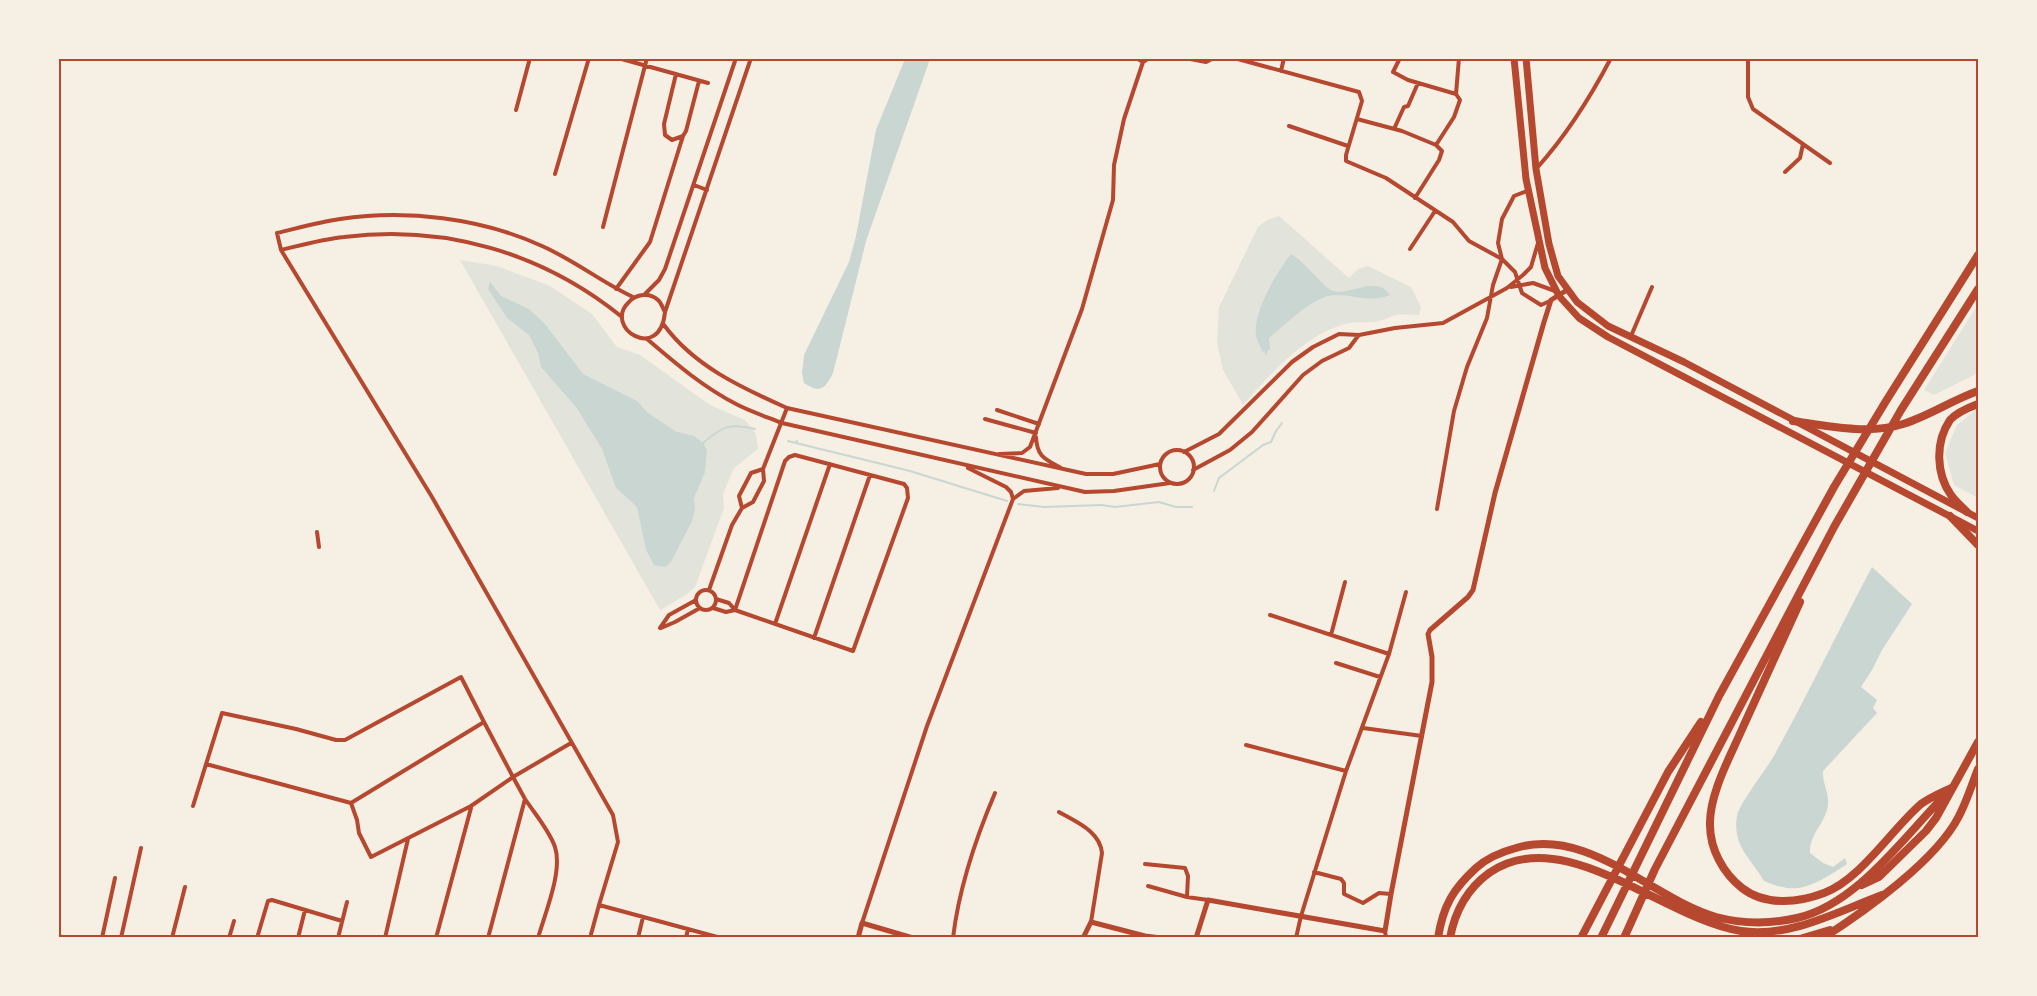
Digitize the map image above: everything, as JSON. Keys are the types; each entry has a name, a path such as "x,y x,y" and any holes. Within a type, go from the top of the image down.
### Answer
{"highway":[{"path":"1514,58 1528,191 1538,240 1545,268 1557,293 1579,318 1608,337 1978,531"},
{"path":"1526,58 1536,169 1549,244 1558,276 1577,302 1599,320 1684,362 1978,518"},
{"path":"1601,938 1719,696 1834,487 1978,255"},
{"path":"1624,938 1655,869 1851,495 1901,410 1978,290"},
{"path":"1793,421 1876,429 1900,425 1978,391"},
{"path":"1967,512 1951,496 1944,482 1939,452 1941,439 1951,418 1978,404"},
{"path":"1775,425 1781,414"},
{"path":"1950,516 1978,545"},
{"path":"1834,527 1720,780 1709,824 1717,856 1735,882 1753,895 1779,901 1795,901 1813,897 1827,892 1849,877 1922,803 1953,787"},
{"path":"1581,938 1668,772 1719,696"},
{"path":"1964,768 1978,732"},
{"path":"1438,938 1441,919 1448,903 1454,891 1466,878 1497,853 1529,844 1562,844 1596,856 1680,901 1714,916 1745,923 1800,917 1837,902 1853,890 1879,877 1926,831 1936,818 1978,742"},
{"path":"1823,938 1897,885 1941,842 1959,817 1978,769"},
{"path":"1972,785 1978,775"},
{"path":"1450,938 1457,913 1465,897 1477,882 1499,866 1524,858 1551,857 1568,861 1598,872 1711,924 1743,931 1780,930 1798,926 1882,896"},
{"path":"1803,938 1840,927"}],"street":[{"path":"516,110 530,58"},
{"path":"555,174 589,58"},
{"path":"618,58 708,83"},
{"path":"603,227 647,58"},
{"path":"736,58 665,269 645,294 633,297 625,305 622,316 627,331 636,337 646,339 711,390 739,405 782,423 1061,488 1085,492 1114,491 1183,483 1190,478 1193,470 1190,457 1184,452"},
{"path":"646,339 657,334 664,325 665,312 751,58"},
{"path":"1136,58 1143,62"},
{"path":"993,455 1022,453 1027,450 1036,433 1074,334 1109,216 1115,185 1114,165 1124,119 1143,62 1149,58"},
{"path":"1185,58 1206,62 1214,58"},
{"path":"1234,58 1359,92 1362,101 1348,146 1346,161 1386,178 1460,229 1469,241 1502,259 1515,272 1522,293 1540,305 1551,300"},
{"path":"1281,71 1284,58"},
{"path":"1400,58 1393,72 1418,83 1456,94"},
{"path":"1436,145 1458,109 1460,100 1456,94 1459,58"},
{"path":"1536,169 1568,129 1611,58"},
{"path":"1748,58 1748,97 1751,106 1768,121 1830,163"},
{"path":"676,74 664,131 665,135 672,140 683,136"},
{"path":"616,289 651,242 699,81"},
{"path":"1394,129 1418,83"},
{"path":"1357,119 1394,129 1436,145 1442,150 1442,154 1415,198"},
{"path":"1288,126 1348,146"},
{"path":"1785,172 1801,155 1803,143"},
{"path":"694,185 707,190"},
{"path":"1437,509 1454,411 1467,367 1487,318 1493,285 1502,259 1498,243 1502,219 1514,195 1528,191"},
{"path":"1410,249 1435,211"},
{"path":"590,938 618,842 617,827 613,816 432,497 282,250 277,232 340,219 376,216 420,217 459,222 498,230 541,245 633,297"},
{"path":"282,250 343,237 377,234 418,234 456,239 493,247 534,262 571,280 622,316"},
{"path":"1170,483 1161,473 1160,464 1164,457 1171,451 1184,452 1219,434 1292,362 1313,347 1339,334 1359,335 1443,322 1507,288 1520,278 1531,267 1538,240"},
{"path":"1507,288 1533,283 1557,293"},
{"path":"1631,337 1652,287"},
{"path":"1148,886 1187,897 1300,916 1386,934 1391,894 1432,682 1432,657 1428,638 1430,630 1473,590 1495,493 1551,300 1557,293 1567,290"},
{"path":"645,294 658,300 665,312"},
{"path":"664,325 675,340 720,375 748,391 787,408 1086,474 1113,474 1160,464"},
{"path":"1193,470 1230,450 1251,432 1303,375 1349,348 1359,335"},
{"path":"709,591 732,525 742,508 753,502 764,481 763,469 787,408"},
{"path":"997,410 1039,424"},
{"path":"985,419 1036,433"},
{"path":"1036,433 1036,448 1043,458 1067,471"},
{"path":"709,591 716,599 729,603 735,610 853,651 908,498 908,488 904,484 830,464 795,455 789,457 785,461 735,610"},
{"path":"775,624 830,464"},
{"path":"960,465 1006,487 1013,498"},
{"path":"742,508 739,496 751,473 763,469"},
{"path":"814,638 870,475"},
{"path":"858,938 927,726 1013,498 1024,490 1061,488"},
{"path":"316,532 319,547"},
{"path":"1331,635 1345,582"},
{"path":"709,591 700,592 696,600 669,615 660,628 700,608 704,610 712,608 726,612 735,610"},
{"path":"1296,938 1300,916 1346,771 1389,654 1406,592"},
{"path":"712,608 716,599"},
{"path":"696,600 700,608"},
{"path":"1270,615 1389,654"},
{"path":"1336,663 1380,678"},
{"path":"193,806 222,712 336,740 345,740 461,677 525,799 548,834 557,856 557,870 538,938"},
{"path":"206,764 351,803 484,722"},
{"path":"1363,728 1423,736"},
{"path":"351,803 359,833 371,857 471,806 513,777 571,743"},
{"path":"1246,745 1346,771"},
{"path":"953,938 962,884 982,823 995,794"},
{"path":"488,938 525,799"},
{"path":"436,938 471,806"},
{"path":"1059,812 1087,829 1101,844 1102,854 1091,922 1083,938"},
{"path":"385,938 408,838"},
{"path":"121,938 141,848"},
{"path":"1145,864 1181,867 1187,870 1187,897"},
{"path":"1314,872 1341,879 1346,896 1363,903 1379,893 1391,894"},
{"path":"102,938 115,878"},
{"path":"172,938 185,887"},
{"path":"257,938 268,901 272,900 342,921"},
{"path":"1196,938 1208,900"},
{"path":"338,938 347,902"},
{"path":"599,905 721,938"},
{"path":"298,938 305,910"},
{"path":"638,938 643,916"},
{"path":"229,938 234,921"},
{"path":"1091,922 1145,937 1161,938"},
{"path":"862,924 913,938"},
{"path":"686,938 688,929"},
{"path":"58,936 64,938"}],"shaded area":[{"path":"905,59 930,59 866,241 833,373 825,386 814,388 804,383 802,373 804,355 849,262 876,130"},
{"path":"1279,216 1349,278 1358,269 1368,266 1411,287 1421,307 1419,315 1396,315 1377,321 1346,324 1327,331 1288,358 1243,405 1223,370 1217,343 1219,307 1258,227 1267,220"},
{"path":"1291,254 1333,291 1378,286 1390,295 1369,299 1335,295 1318,300 1269,338 1270,350 1262,352 1256,335 1258,315 1273,281"},
{"path":"460,260 497,266 550,286 592,314 617,347 640,355 710,405 745,420 756,434 758,449 734,468 723,494 724,508 695,587 686,595 660,610"},
{"path":"490,282 501,296 529,309 545,324 583,374 637,401 648,413 675,431 694,436 703,443 707,450 705,472 694,498 695,509 692,521 671,562 665,567 654,565 646,550 637,507 616,488 602,449 576,407 541,367 538,353 529,335 507,318 488,289"},
{"path":"1978,304 1978,373 1934,395 1924,390"},
{"path":"1978,408 1978,498 1954,485 1945,453 1957,425"},
{"path":"1872,567 1912,604 1861,687 1877,700 1873,708 1877,713 1823,771 1828,804 1825,816 1812,839 1810,853 1833,867 1845,858 1847,864 1811,885 1795,888 1778,886 1764,881 1744,851 1737,836 1737,816 1775,754"}],"waterway":[{"path":"1214,491 1219,478 1263,445 1271,442 1282,423"},
{"path":"703,443 727,427 739,426 755,429"},
{"path":"788,441 796,443 797,441"},
{"path":"796,443 910,471 1007,501"},
{"path":"1018,504 1044,507 1101,505 1115,507 1159,502 1176,507 1192,507"}]}
